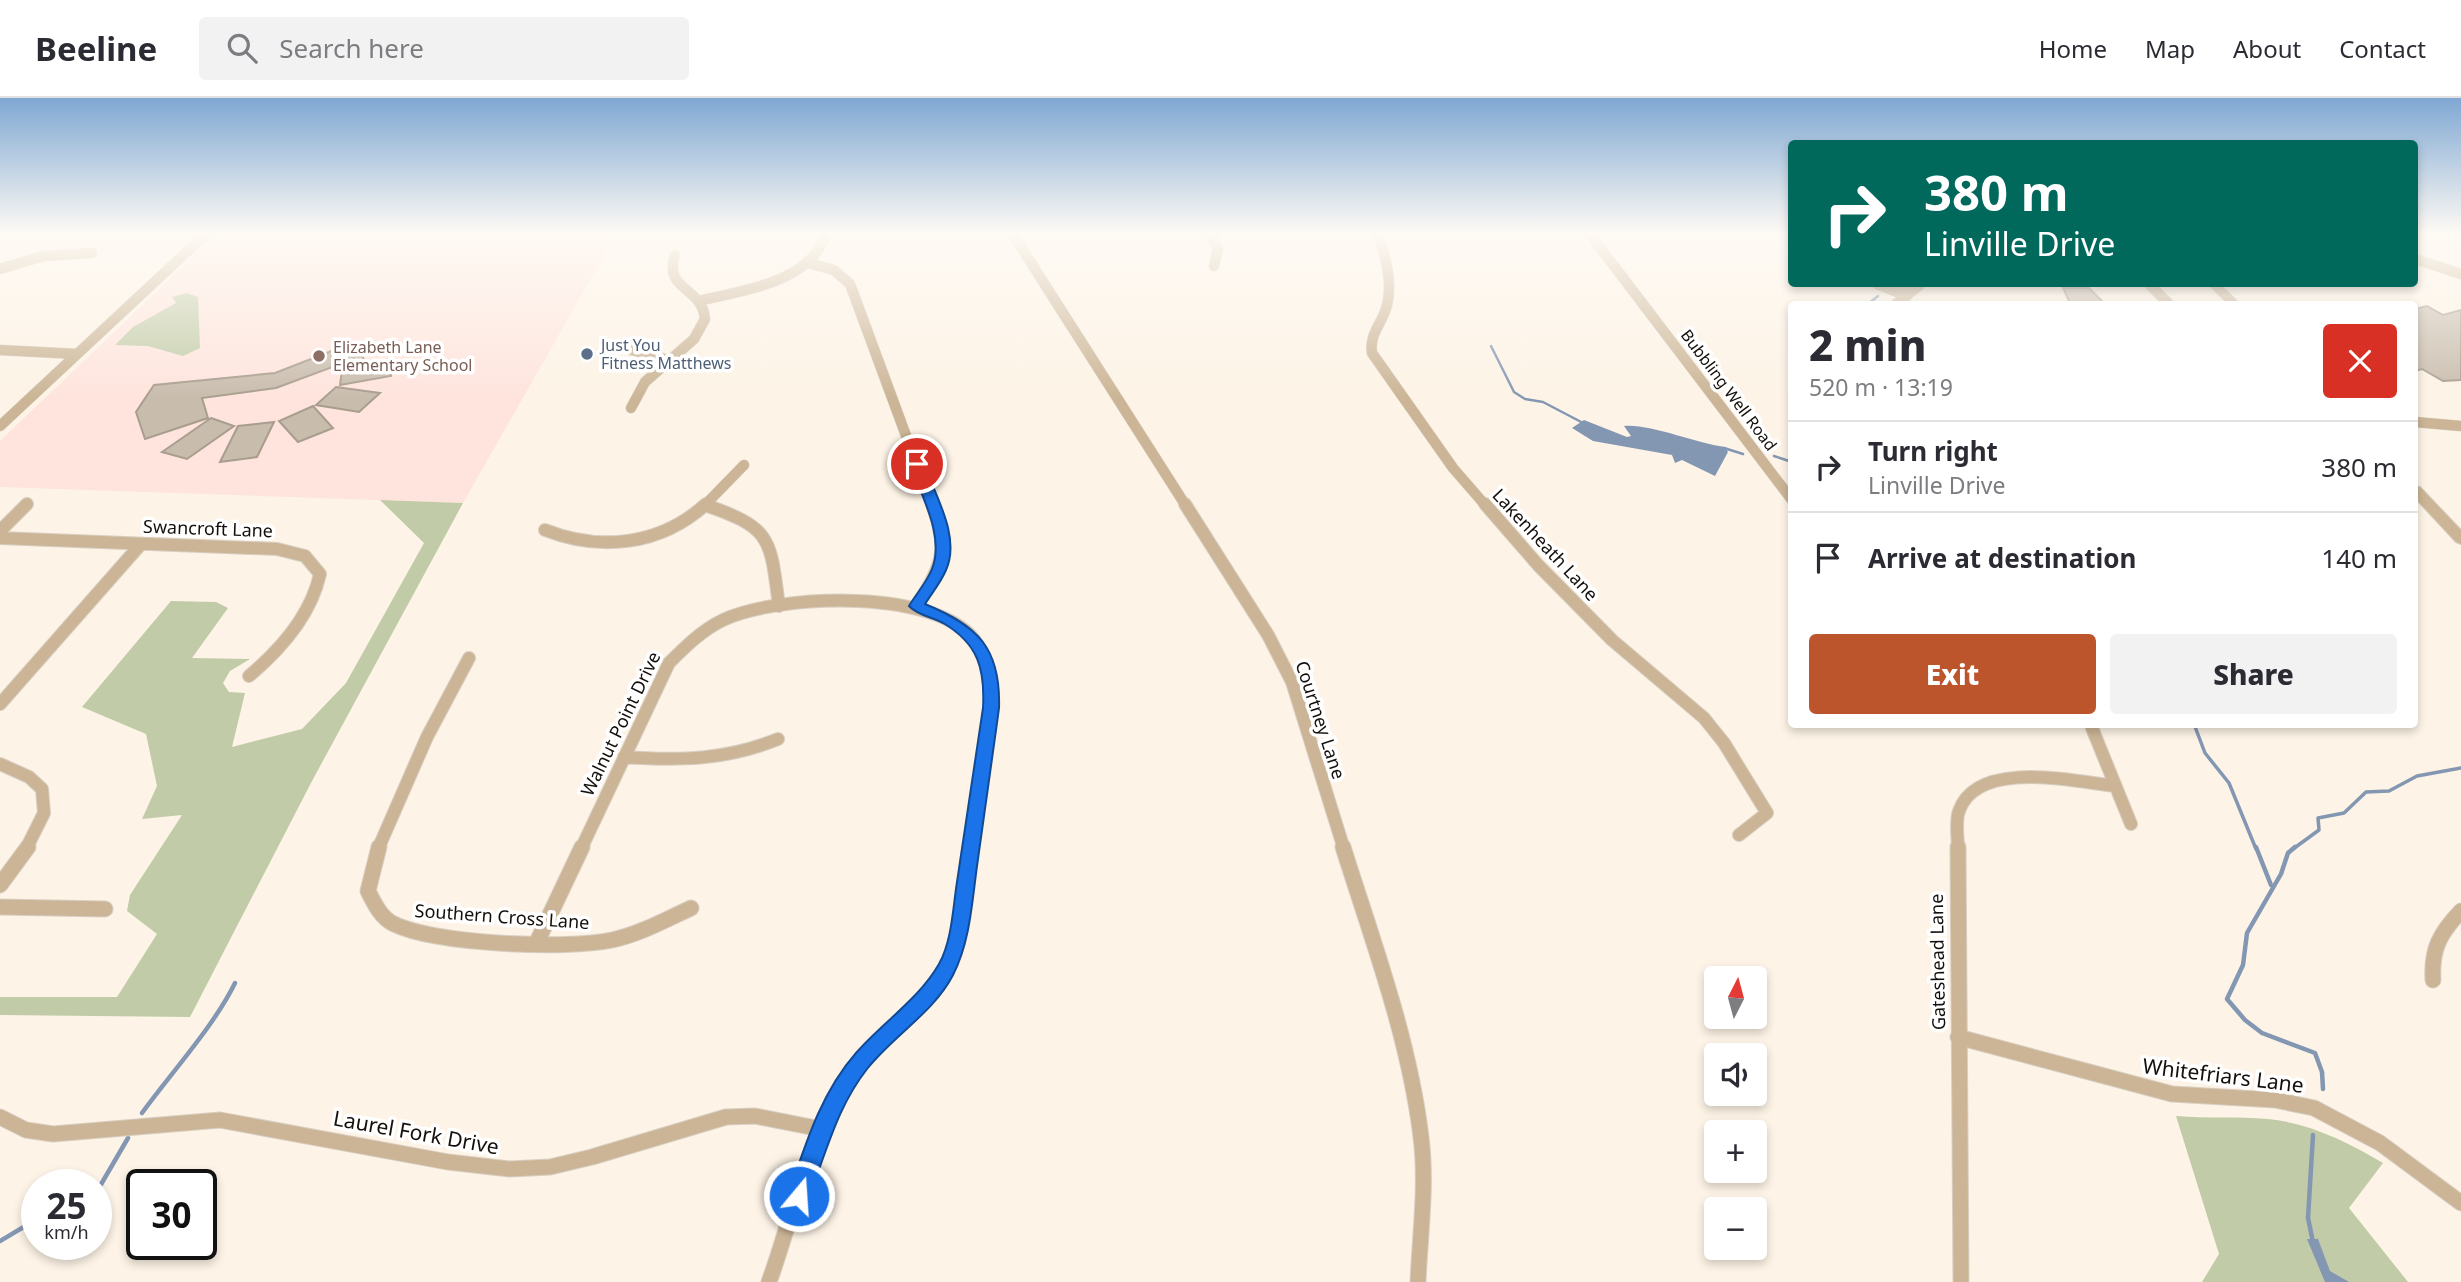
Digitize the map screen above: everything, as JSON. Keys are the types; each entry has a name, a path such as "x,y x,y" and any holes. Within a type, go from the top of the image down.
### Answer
{"street":[{"path":"0,426 148,288"},
{"path":"631,408 646,381 701,329 705,311 699,300 685,288"},
{"path":"699,300 744,288"},
{"path":"852,288 942,532 940,568 916,606"},
{"name":"Courtney Lane","path":"1047,288 1268,635 1292,682 1389,995 1410,1076 1421,1138 1423,1185 1418,1282"},
{"name":"Lakenheath Lane","path":"1387,288 1385,312 1371,335 1371,350 1377,363 1461,479 1530,556 1612,640 1679,695 1717,734 1766,813 1739,835"},
{"name":"Bubbling Well Road","path":"1631,288 1788,495"},
{"path":"2153,288 2166,301"},
{"path":"2218,288 2231,301"},
{"path":"1900,301 1914,289"},
{"path":"0,350 77,354"},
{"path":"631,350 669,360"},
{"path":"2418,422 2461,426"},
{"path":"545,530 584,543 634,541 672,527 705,505 744,465"},
{"path":"2418,494 2461,539"},
{"path":"0,531 27,503"},
{"path":"705,505 746,519 761,529 771,552 779,606"},
{"name":"Swancroft Lane","path":"0,538 285,550 305,556 320,574 316,593 275,653 249,676"},
{"path":"0,704 141,544"},
{"name":"Walnut Point Drive","path":"537,942 669,663 683,648 724,620 779,606 872,600 916,606 949,620 969,635 984,654 992,679 991,708 956,942 945,972 927,995 862,1060 839,1091 821,1129 769,1282"},
{"name":"Southern Cross Lane","path":"469,658 447,696 373,858 368,891 384,918 413,932 572,945 611,940 691,908"},
{"path":"2092,728 2131,824"},
{"path":"625,757 704,761 735,757 778,739"},
{"path":"0,765 36,783 43,790 45,800 44,814 35,836 0,886"},
{"name":"Gateshead Lane","path":"1961,1282 1958,812 1965,797 1981,785 2018,778 2114,786"},
{"path":"0,907 105,909"},
{"path":"2433,980 2433,943 2461,911"},
{"name":"Whitefriars Lane","path":"1958,1037 2172,1094 2205,1099 2266,1099 2303,1105 2357,1130 2461,1203"},
{"name":"Laurel Fork Drive","path":"0,1117 26,1130 53,1134 220,1120 448,1162 510,1169 550,1167 592,1157 726,1117 755,1116 821,1129"}],"shaded area":[{"name":"Elizabeth Lane Elementary School","path":"160,288 585,288 463,503 0,487 0,441"}],"green space":[{"path":"187,293 198,297 200,348 183,356 148,346 115,345 133,327 176,303 172,297"},
{"path":"380,500 463,503 312,781 190,1017 0,1015 0,997 117,997 157,934 127,911 130,895 182,815 142,819 157,786 146,734 82,707 171,601 216,602 228,608 192,658 250,659 230,671 223,683 229,692 245,693 232,747 302,729 346,683 424,543"},
{"path":"2176,1116 2283,1121 2328,1135 2383,1163 2349,1208 2408,1282 2202,1282 2219,1254"}],"water":[{"path":"1584,420 1627,437 1631,436 1624,426 1635,426 1725,447 1728,452 1715,476 1682,460 1675,463 1672,455 1593,441 1572,428"},
{"path":"2307,1239 2318,1239 2330,1271 2349,1282 2325,1282"}],"building":[{"path":"2063,288 2089,288 2102,301 2069,301"},
{"path":"2427,306 2443,315 2461,310 2461,380 2443,381 2422,369 2418,370 2418,308"},
{"path":"352,343 367,363 393,359 391,376 340,385 343,363 276,388 202,398 208,418 145,439 136,412 154,385 275,373"},
{"path":"336,387 380,393 359,412 316,405"},
{"path":"313,406 333,428 298,442 279,421"},
{"path":"211,418 234,426 187,459 162,452"},
{"path":"274,422 257,457 220,462 238,426"}],"waterway":[{"path":"1872,301 1878,296"},
{"path":"1491,346 1514,392 1525,399 1543,402 1585,424"},
{"path":"1724,448 1743,454"},
{"path":"1774,456 1788,461"},
{"path":"2196,728 2205,753 2229,783 2256,849"},
{"path":"2293,849 2319,830 2318,818 2344,813 2366,792 2389,791 2417,776 2461,768"},
{"path":"2256,847 2271,885"},
{"path":"2295,847 2288,853 2281,874 2247,933 2243,965 2227,999 2245,1020 2262,1033 2315,1053 2322,1072 2323,1089"},
{"path":"142,1113 204,1032 235,983"},
{"path":"2313,1135 2308,1218 2313,1242"},
{"path":"110,1169 128,1138"},
{"path":"0,1241 21,1229"}],"place":[{"name":"Just You Fitness Matthews","path":"587,354"},
{"name":"Elizabeth Lane Elementary School","path":"319,356"}],"route":[{"path":"799,1196 821,1129 839,1091 862,1060 927,995 945,972 954,953 962,908 991,708 992,679 989,663 969,635 949,620 916,606 940,568 943,546 942,532 917,464"}]}
